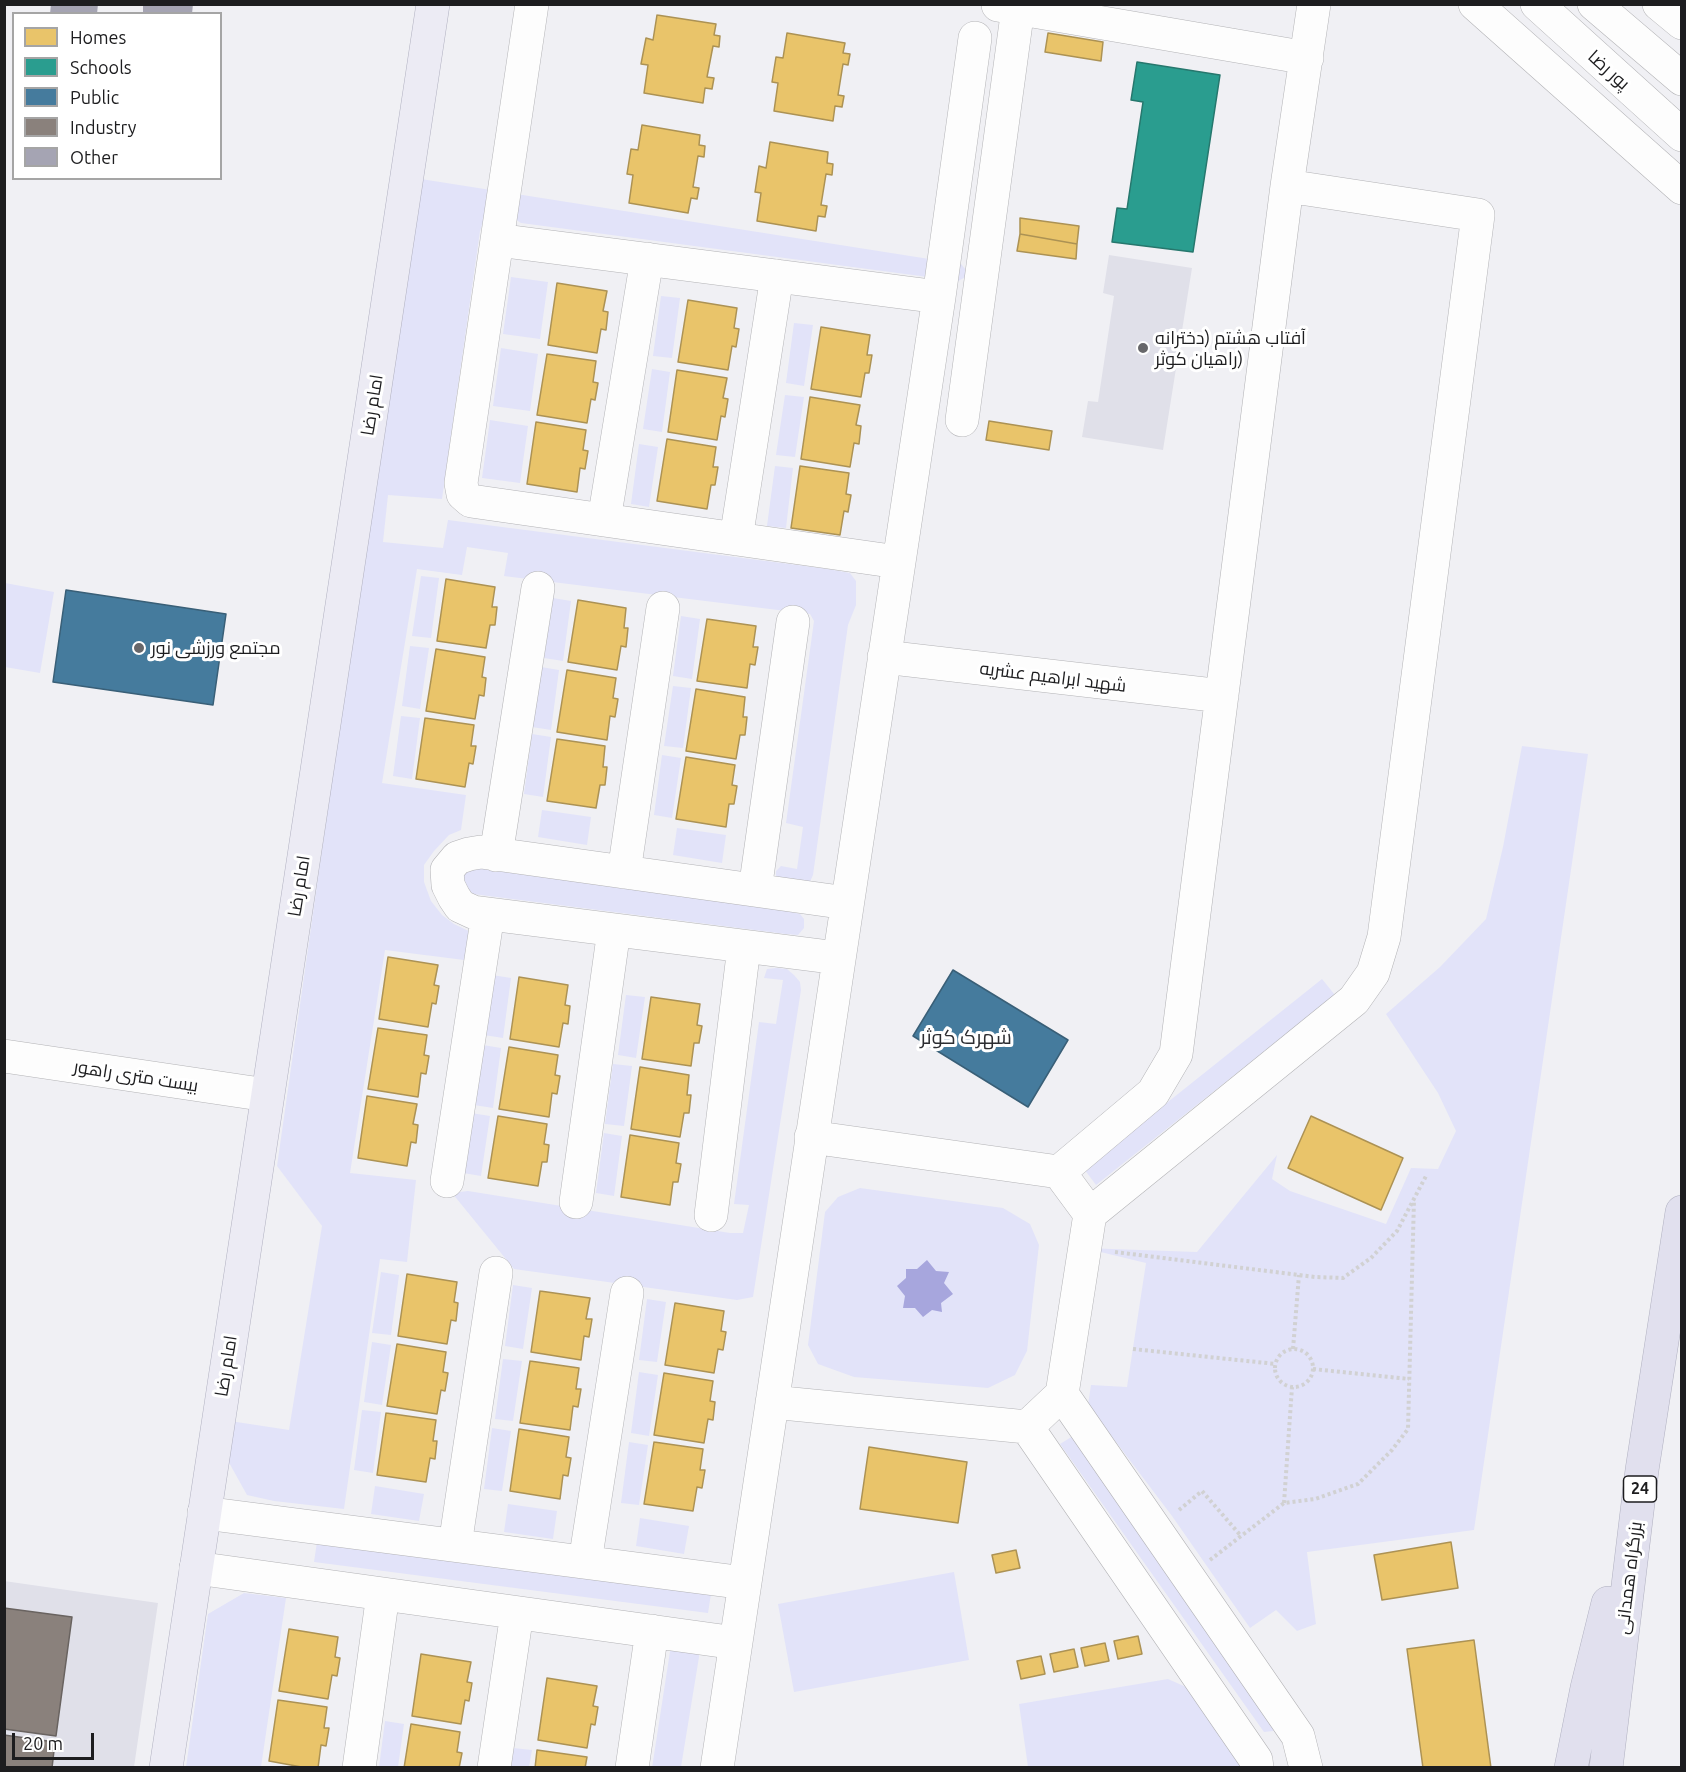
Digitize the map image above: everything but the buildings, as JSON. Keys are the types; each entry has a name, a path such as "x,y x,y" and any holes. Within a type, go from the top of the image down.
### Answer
{"highway":[{"name":"بزرگراه همدانی","path":"1606,1767 1642,1470 1682,1212"},
{"path":"1571,1767 1587,1688 1642,1470"}],"main road":[{"name":"امام رضا","path":"165,1767 433,4"}],"street":[{"path":"532,4 461,483 463,494 471,501 898,562"},
{"path":"1475,4 1682,188"},
{"name":"پور رضا","path":"1537,4 1682,135"},
{"path":"1594,4 1682,79"},
{"path":"962,420 1007,6 1306,58"},
{"path":"1059,1172 1153,1093 1176,1054 1287,186 1316,7"},
{"path":"717,1767 939,297 975,39"},
{"path":"772,1401 1027,1426 1062,1394 1090,1214 1354,1000 1373,973 1384,937 1478,215 1287,186"},
{"path":"497,240 939,297"},
{"path":"604,520 647,259"},
{"path":"736,539 777,276"},
{"path":"496,855 538,588"},
{"path":"624,872 663,608"},
{"path":"755,890 793,622"},
{"name":"شهید ابراهیم عشریه","path":"884,657 1222,696"},
{"path":"838,958 473,912 460,906 448,885 447,870 457,858 481,852 847,903"},
{"path":"447,1180 488,914"},
{"path":"576,1202 614,930"},
{"path":"711,1215 744,947"},
{"name":"بیست متری راهور","path":"4,1056 267,1095"},
{"path":"811,1137 1059,1172 1090,1214"},
{"path":"455,1545 496,1273"},
{"path":"585,1562 627,1293"},
{"path":"1062,1394 1298,1736 1306,1767"},
{"path":"1027,1426 1256,1760 1257,1767"},
{"path":"204,1513 744,1583"},
{"path":"196,1568 736,1643"},
{"path":"359,1767 383,1594"},
{"path":"494,1767 517,1613"},
{"path":"632,1767 652,1631"}],"path":[{"path":"1084,1248 1315,1277 1344,1278 1371,1258 1397,1231 1426,1176"},
{"path":"1188,1576 1284,1503 1316,1499 1358,1484 1392,1450 1408,1429 1414,1199"},
{"path":"1293,1349 1299,1275"},
{"path":"1132,1349 1276,1364"},
{"path":"1293,1349 1300,1350 1310,1357 1313,1369 1304,1384 1292,1387 1281,1381 1276,1371 1276,1364 1282,1354 1293,1349"},
{"path":"1313,1369 1409,1379"},
{"path":"1284,1503 1292,1387"},
{"path":"1155,1528 1202,1491 1241,1536"}],"shaded area":[{"path":"421,179 961,264 970,275 958,281 521,223 497,208 485,216 480,231 442,499 388,495 383,542 443,548 448,520 828,569 850,573 856,581 856,605 848,625 813,875 808,886 776,879 776,871 781,866 797,869 803,827 786,823 814,621 810,614 504,576 508,553 467,547 462,575 417,569 382,783 466,795 461,830 449,835 424,865 424,882 431,901 442,915 454,924 477,935 472,961 385,950 350,1173 416,1180 407,1262 380,1259 344,1509 274,1501 247,1495 227,1459 230,1421 289,1430 322,1226 277,1166 364,556"},
{"name":"آفتاب هشتم (دخترانه راهیان کوثر)","path":"1109,255 1192,268 1163,450 1082,437 1088,401 1098,402 1114,296 1103,293"},
{"path":"511,277 548,282 540,339 503,334"},
{"path":"661,296 680,298 672,358 653,356"},
{"path":"794,323 813,325 804,386 786,383"},
{"path":"501,348 538,354 530,411 493,406"},
{"path":"652,369 670,372 662,432 643,429"},
{"path":"785,395 804,397 795,457 776,455"},
{"path":"490,420 528,426 520,483 482,478"},
{"path":"639,444 658,447 649,507 631,504"},
{"path":"775,466 793,468 786,528 767,526"},
{"path":"421,576 439,578 431,638 412,636"},
{"path":"5,583 54,592 40,673 5,667"},
{"path":"553,598 571,601 563,661 544,658"},
{"path":"681,616 700,619 692,679 673,676"},
{"path":"410,646 429,648 420,709 402,706"},
{"path":"541,667 559,670 551,730 532,727"},
{"path":"673,686 691,688 683,748 664,746"},
{"path":"401,716 420,718 412,779 393,776"},
{"path":"532,734 551,737 543,797 524,794"},
{"path":"1522,746 1588,754 1474,1530 1307,1552 1316,1624 1297,1631 1276,1610 1250,1628 1172,1516 1088,1405 1091,1385 1127,1387 1146,1263 1084,1248 1197,1252 1277,1155 1272,1179 1290,1191 1386,1224 1411,1168 1438,1169 1456,1131 1438,1093 1386,1014 1440,967 1486,919 1503,847"},
{"path":"662,755 681,758 672,818 654,815"},
{"path":"542,810 591,817 587,845 538,837"},
{"path":"677,828 726,835 722,863 673,855"},
{"path":"470,867 787,911 800,914 804,919 804,928 798,935 786,934 473,894 461,882 463,873"},
{"path":"767,969 787,969 794,975 800,982 801,990 753,1297 737,1300 514,1269 452,1193 468,1191 730,1233 743,1233 749,1205 734,1204 759,1022 776,1024 783,980 764,978"},
{"path":"492,975 511,978 503,1038 484,1035"},
{"path":"1322,979 1335,995 1096,1185 1084,1169"},
{"path":"626,995 645,997 636,1058 618,1055"},
{"path":"483,1045 501,1048 493,1108 474,1105"},
{"path":"613,1064 632,1066 624,1126 605,1124"},
{"path":"471,1113 490,1116 481,1176 463,1173"},
{"path":"604,1133 622,1136 614,1196 596,1193"},
{"path":"860,1188 1003,1208 1030,1224 1039,1245 1027,1351 1015,1375 988,1388 854,1377 818,1364 808,1345 825,1212 838,1197"},
{"path":"381,1272 399,1275 391,1335 372,1333"},
{"path":"513,1285 532,1288 523,1349 505,1346"},
{"path":"647,1299 666,1302 657,1362 639,1360"},
{"path":"372,1342 391,1345 382,1405 364,1402"},
{"path":"503,1359 522,1361 513,1421 495,1419"},
{"path":"639,1372 658,1375 649,1436 631,1433"},
{"path":"362,1410 381,1412 373,1473 354,1470"},
{"path":"492,1428 511,1431 502,1491 484,1489"},
{"path":"1073,1436 1277,1722 1273,1731 1264,1732 1060,1444"},
{"path":"629,1442 648,1445 639,1505 621,1503"},
{"path":"375,1486 424,1494 419,1521 371,1514"},
{"path":"508,1504 557,1511 553,1539 504,1532"},
{"path":"640,1518 689,1526 684,1554 636,1546"},
{"path":"317,1542 711,1594 708,1613 314,1562"},
{"path":"954,1572 969,1660 794,1692 778,1604"},
{"path":"4,1581 158,1603 134,1767 5,1767"},
{"path":"244,1593 286,1598 261,1767 186,1767 208,1614"},
{"path":"671,1645 700,1651 681,1767 652,1768"},
{"path":"1168,1679 1186,1687 1244,1767 1028,1767 1019,1704"},
{"path":"385,1721 404,1724 398,1767 379,1767"},
{"path":"513,1748 532,1750 529,1767 510,1768"}],"water":[{"path":"927,1260 936,1271 949,1272 944,1283 953,1294 941,1303 942,1312 932,1310 923,1317 915,1308 903,1308 905,1296 897,1286 906,1278 906,1269 917,1269"}],"place":[{"name":"آفتاب هشتم (دخترانه راهیان کوثر)","path":"1143,348"},
{"name":"مجتمع ورزشی نور","path":"139,648"}],"district":[{"name":"شهرک کوثر","path":"966,1037"}]}
